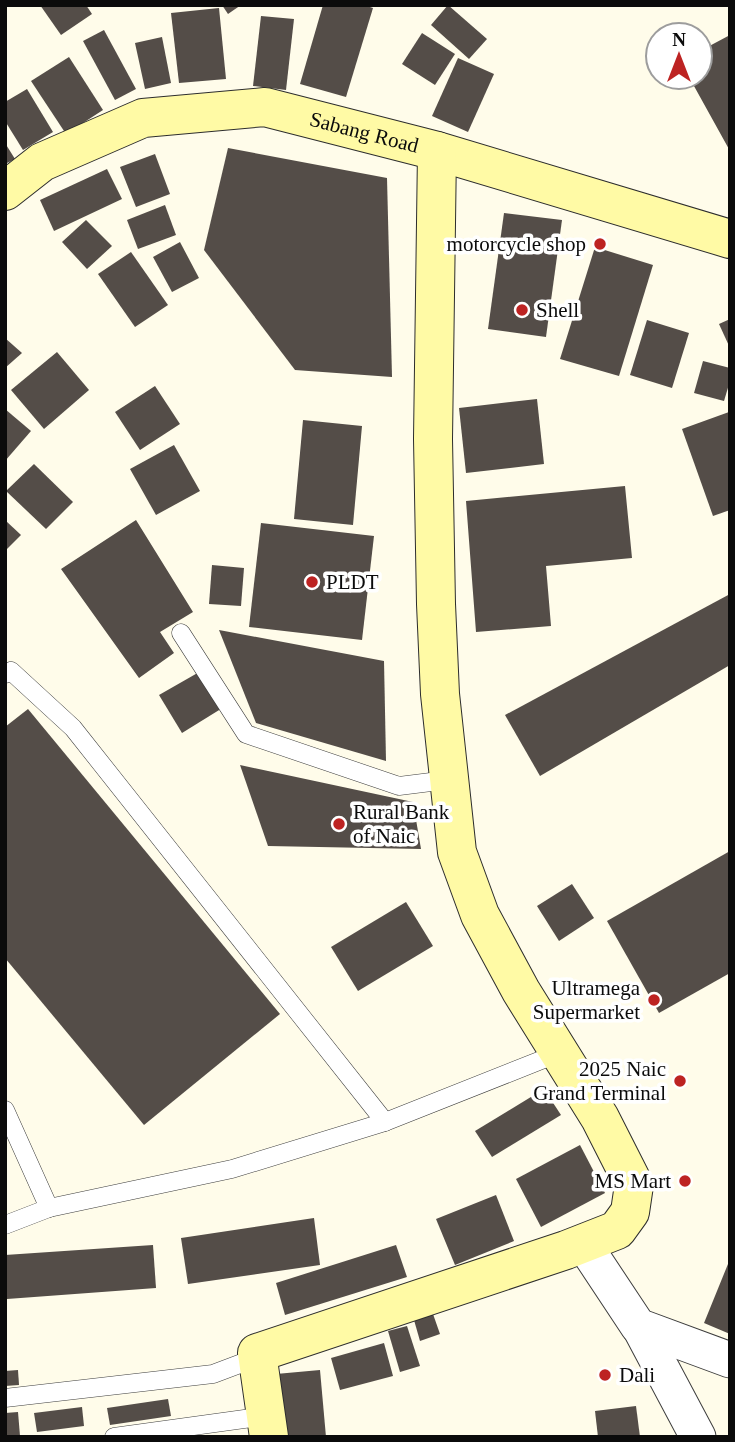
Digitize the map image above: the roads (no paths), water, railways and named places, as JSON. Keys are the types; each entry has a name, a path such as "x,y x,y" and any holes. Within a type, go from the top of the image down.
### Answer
{"street":[{"name":"Sabang Road","path":"5,191 42,162 143,118 265,107 437,151 730,239"},
{"path":"268,1427 257,1353 583,1243 617,1230 631,1212 634,1185 600,1118 521,991 480,915 457,852 447,780 440,694 433,439 437,151"},
{"path":"583,1243 639,1326 698,1437"},
{"path":"639,1326 730,1360"}],"lane":[{"path":"181,633 246,734 400,786 447,780"},
{"path":"5,674 11,671 73,728 384,1122"},
{"path":"5,1225 49,1208 233,1169 384,1122 559,1053"},
{"path":"5,1110 49,1208"},
{"path":"5,1398 213,1374 258,1357"},
{"path":"114,1437 268,1427"}],"place":[{"name":"motorcycle shop","path":"600,244"},
{"name":"Shell","path":"522,310"},
{"name":"PLDT","path":"312,582"},
{"name":"Rural Bank of Naic","path":"339,824"},
{"name":"Ultramega Supermarket","path":"654,1000"},
{"name":"2025 Naic Grand Terminal","path":"680,1081"},
{"name":"MS Mart","path":"685,1181"},
{"name":"Dali","path":"605,1375"}]}
